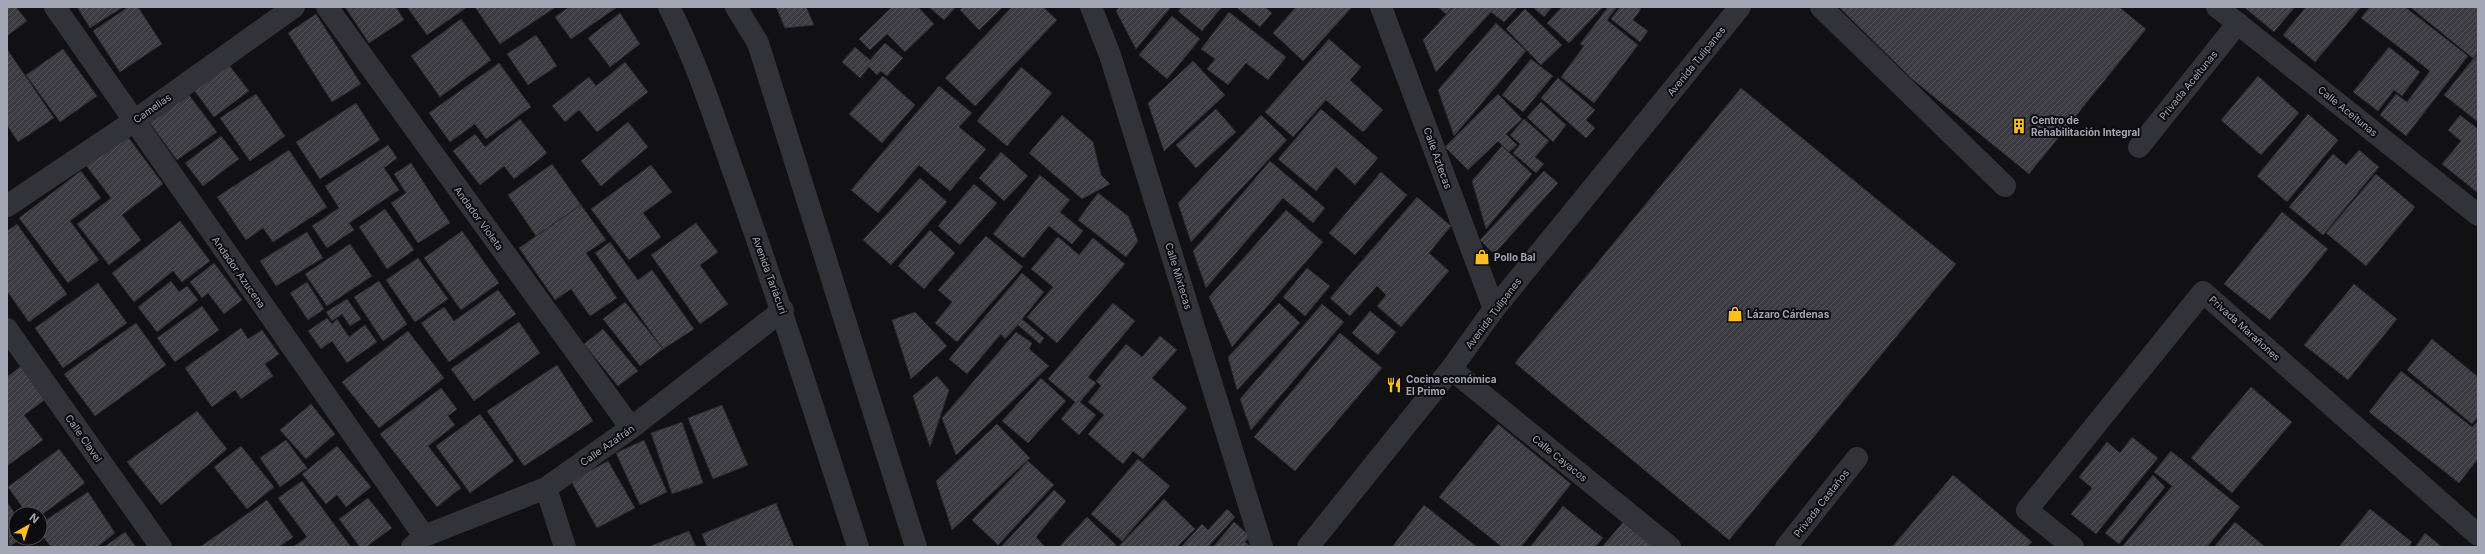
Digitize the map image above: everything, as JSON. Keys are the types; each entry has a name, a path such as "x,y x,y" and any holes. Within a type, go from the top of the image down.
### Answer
{"street":[{"name":"Andador Azucena","path":"55,7 134,121 418,541"},
{"name":"Camelias","path":"7,206 134,121 294,7"},
{"name":"Andador Violeta","path":"327,7 631,428"},
{"name":"Avenida Tariácuri","path":"669,7 681,30 711,109 782,310 858,547"},
{"path":"736,7 758,43 916,547"},
{"name":"Calle Mixtecas","path":"1091,7 1110,55 1262,547"},
{"name":"Calle Aztecas","path":"1381,7 1494,309"},
{"name":"Avenida Tulipanes","path":"1308,547 1451,369 1494,309 1740,7"},
{"path":"1821,7 2005,186"},
{"name":"Calle Aceitunas","path":"2218,7 2478,216"},
{"name":"Privada Aceitunas","path":"2138,147 2238,23"},
{"name":"Privada Marañones","path":"2073,547 2027,510 2204,292 2478,535"},
{"name":"Calle Azafrán","path":"418,541 546,488 631,428 782,310"},
{"name":"Calle Clavel","path":"7,329 161,547"},
{"name":"Calle Cayacos","path":"1451,369 1670,547"},
{"name":"Privada Castaños","path":"1786,547 1856,458"},
{"path":"546,488 565,547"}],"building":[{"path":"7,7 16,7 27,21 7,36"},
{"path":"77,7 123,7 90,28"},
{"path":"128,7 138,7 162,44 120,72 93,31"},
{"path":"345,7 396,7 404,20 369,43"},
{"path":"407,7 466,7 466,8 427,35"},
{"path":"475,7 556,7 500,44"},
{"path":"569,7 616,8 571,39 555,17"},
{"path":"776,7 806,7 814,25 785,28"},
{"path":"892,7 918,7 934,24 905,52 887,34 870,50 859,39"},
{"path":"929,7 956,7 944,20"},
{"path":"963,7 1003,7 979,30 960,10"},
{"path":"1012,7 1043,7 1057,20 975,106 945,78"},
{"path":"1120,7 1171,7 1136,49 1116,11"},
{"path":"1182,7 1222,7 1202,31 1178,11"},
{"path":"1236,7 1265,7 1272,13 1260,27"},
{"path":"1296,7 1352,7 1303,61 1273,33"},
{"path":"1438,7 1452,7 1446,14"},
{"path":"1453,7 1518,7 1504,22 1491,12 1436,72 1423,40"},
{"path":"1533,7 1552,7 1544,17"},
{"path":"1562,7 1603,7 1569,43 1547,23"},
{"path":"1608,7 1617,7 1607,20 1638,45 1594,103 1561,77 1584,46 1580,44"},
{"path":"1620,7 1638,7 1641,9 1633,20 1648,31 1640,42 1611,19"},
{"name":"Centro de Rehabilitación Integral","path":"1839,7 2119,7 2146,29 2029,174 1912,79"},
{"path":"2244,7 2295,7 2274,32"},
{"path":"2306,7 2361,7 2315,62 2283,35"},
{"path":"2370,7 2405,7 2468,56 2406,136 2380,115 2396,94 2407,102 2430,71 2361,18"},
{"path":"2410,7 2478,7 2478,53 2474,59"},
{"path":"1525,9 1562,45 1541,65 1506,29"},
{"path":"1229,12 1286,57 1268,80 1246,63 1228,85 1207,69 1215,59 1201,49"},
{"path":"620,13 640,44 610,67 588,38"},
{"path":"316,14 361,84 332,102 288,33"},
{"path":"1172,16 1200,39 1167,79 1139,55"},
{"path":"461,19 491,60 440,97 411,56"},
{"path":"1496,23 1526,51 1454,136 1438,90"},
{"path":"536,35 557,66 528,85 507,54"},
{"path":"1329,39 1361,67 1350,80 1383,110 1363,132 1326,100 1293,137 1265,112"},
{"path":"885,43 903,58 887,76 881,71 877,75 869,67 860,78 842,62 855,47 870,60"},
{"path":"2389,47 2420,72 2402,96 2394,90 2378,111 2353,92"},
{"path":"7,49 54,118 18,142 7,125"},
{"path":"63,49 97,96 60,122 26,75"},
{"path":"2478,53 2478,122 2444,95"},
{"path":"1531,59 1553,76 1523,112 1502,95"},
{"path":"1193,61 1225,95 1164,151 1148,103"},
{"path":"625,62 648,92 597,132 579,110 565,122 552,106 589,77 596,86"},
{"path":"499,63 531,107 486,139 475,124 450,142 429,113"},
{"path":"229,65 249,91 214,117 194,90"},
{"path":"1021,67 1052,93 1007,146 977,121"},
{"path":"883,76 915,105 882,143 849,114"},
{"path":"2258,76 2299,113 2261,155 2221,120"},
{"path":"1558,78 1595,110 1586,120 1595,128 1586,138 1541,98"},
{"path":"939,86 972,113 959,127 986,149 950,191 919,165 878,213 851,190"},
{"name":"Lázaro Cárdenas","path":"1741,88 1956,264 1729,540 1515,363"},
{"path":"256,94 285,136 250,161 220,118"},
{"path":"1498,94 1522,119 1506,134 1517,145 1509,152 1498,141 1468,170 1445,147"},
{"path":"189,95 217,132 177,160 150,123"},
{"path":"1541,102 1566,125 1553,142 1527,117"},
{"path":"356,103 380,140 320,179 296,142"},
{"path":"1216,109 1236,132 1196,168 1176,145"},
{"path":"1321,109 1378,158 1355,185 1336,167 1316,191 1278,159"},
{"path":"2308,114 2338,140 2287,202 2257,176"},
{"path":"1062,115 1093,142 1101,175 1110,184 1082,199 1029,153"},
{"path":"1261,115 1287,140 1191,242 1178,203"},
{"path":"2460,115 2478,129 2478,193 2442,164 2461,141 2448,130"},
{"path":"520,119 547,153 514,179 504,166 480,185 453,151 475,134 485,147"},
{"path":"1524,119 1549,141 1535,157 1544,164 1536,173 1513,153 1520,144 1510,135"},
{"path":"628,122 648,147 601,186 581,161"},
{"path":"125,133 163,184 122,215 141,240 109,265 77,224 111,198 85,164"},
{"path":"221,136 239,159 203,186 185,163"},
{"path":"388,145 397,158 384,168 399,190 349,223 354,230 327,248 312,226 339,208 325,186"},
{"path":"1502,146 1532,174 1486,229 1472,181"},
{"path":"289,150 327,207 273,242 263,228 246,240 217,197"},
{"path":"2359,150 2379,167 2323,235 2289,207 2333,154 2346,165"},
{"path":"1001,152 1028,176 1004,201 979,178"},
{"path":"1270,161 1325,208 1313,223 1283,198 1206,288 1193,251"},
{"path":"411,163 450,223 418,243 391,203 406,193 394,174"},
{"path":"552,164 581,205 536,236 508,195"},
{"path":"651,165 672,192 643,213 661,237 629,260 591,209"},
{"path":"81,171 101,198 70,221 99,260 68,283 19,218"},
{"path":"1544,171 1558,183 1494,254 1480,240"},
{"path":"1381,172 1407,195 1355,255 1329,233"},
{"path":"2376,174 2415,207 2366,266 2326,233"},
{"path":"1040,175 1070,200 1060,212 1083,231 1072,244 1049,226 1023,258 993,234"},
{"path":"920,178 947,202 891,265 863,240"},
{"path":"974,184 997,203 960,245 938,226"},
{"path":"1098,193 1128,216 1138,241 1126,257 1078,220"},
{"path":"1417,197 1451,226 1429,253 1449,271 1401,327 1377,306 1386,295 1377,286 1350,316 1330,298"},
{"path":"581,205 606,240 586,253 617,298 590,316 571,289 555,300 519,248"},
{"path":"385,209 414,250 387,269 359,227"},
{"path":"1286,210 1323,242 1232,347 1209,297"},
{"path":"2282,212 2328,249 2270,320 2224,284"},
{"path":"180,221 210,261 182,282 173,271 134,302 112,273"},
{"path":"696,223 718,252 700,265 728,304 700,324 651,255"},
{"path":"17,224 67,294 29,322 7,291 7,231"},
{"path":"930,230 955,253 924,289 898,266"},
{"path":"462,231 499,283 461,310 424,258"},
{"path":"307,232 323,258 276,286 260,261"},
{"path":"986,236 1023,267 957,342 935,323 952,302 938,290"},
{"path":"1058,237 1079,255 1093,238 1125,264 1057,343 1027,317 1053,287 1031,269"},
{"path":"610,242 638,280 652,270 694,329 663,349 595,253"},
{"path":"350,244 372,276 327,306 305,274"},
{"path":"418,258 448,299 415,322 386,280"},
{"path":"214,263 242,300 224,314 208,293 202,298 190,282"},
{"path":"1307,268 1330,286 1305,316 1283,297"},
{"path":"1022,273 1044,292 1022,319 1044,338 1040,344 1018,325 1005,339 1001,334 967,374 949,359"},
{"path":"171,281 179,292 187,286 198,300 157,332 138,307"},
{"path":"379,281 407,324 383,341 354,297"},
{"path":"307,282 324,309 308,320 290,293"},
{"path":"98,283 127,323 63,368 35,328"},
{"path":"2354,284 2397,319 2348,380 2304,345"},
{"path":"498,290 516,314 449,362 421,323 444,307 454,321"},
{"path":"347,299 361,319 350,326 342,314 332,321 326,312"},
{"path":"625,302 663,349 640,366 603,319"},
{"path":"1113,303 1135,321 1088,377 1096,383 1080,402 1096,415 1079,435 1061,419 1075,402 1048,379"},
{"path":"1279,303 1300,323 1237,390 1228,357"},
{"path":"1322,304 1344,322 1251,430 1240,399"},
{"path":"202,306 219,330 175,362 157,338"},
{"path":"1370,311 1396,332 1378,355 1352,333"},
{"path":"915,312 947,346 911,379 892,320"},
{"path":"327,318 332,324 337,319 349,337 365,325 377,342 347,363 332,341 321,349 308,331"},
{"path":"519,322 540,353 474,401 451,369"},
{"path":"136,323 166,365 95,416 64,374"},
{"path":"241,328 248,339 262,330 279,354 265,364 273,376 241,399 235,390 212,407 185,368"},
{"path":"603,329 638,371 618,386 584,344"},
{"path":"408,331 444,378 379,428 342,382"},
{"path":"1016,332 1032,343 1029,349 1049,366 956,455 942,418"},
{"path":"1340,333 1382,368 1295,471 1254,437"},
{"path":"1160,336 1177,350 1152,378 1187,408 1143,459 1133,451 1123,464 1088,434 1104,415 1088,402 1101,386 1096,381 1126,344 1142,357"},
{"path":"2432,339 2478,377 2478,417 2472,424 2407,370"},
{"path":"557,365 593,421 524,466 487,411"},
{"path":"21,366 46,399 24,415 43,440 7,466 7,377"},
{"path":"2401,371 2472,427 2478,421 2478,459 2459,483 2369,412"},
{"path":"937,376 949,390 930,447 913,396"},
{"path":"1041,378 1066,401 1028,443 1002,421"},
{"path":"2251,387 2292,422 2232,493 2191,458"},
{"path":"441,388 457,409 448,416 455,425 428,446 461,488 437,507 380,434"},
{"path":"311,404 335,434 306,459 280,430"},
{"path":"722,405 748,465 713,479 688,418"},
{"path":"197,411 227,449 161,505 127,462"},
{"path":"480,414 514,461 470,493 436,446"},
{"path":"682,422 703,483 672,494 651,433"},
{"path":"997,424 1030,458 952,530 936,481"},
{"path":"1498,424 1571,484 1521,547 1502,547 1439,497"},
{"path":"2132,437 2158,458 2096,534 2071,514 2092,488 2079,477 2107,442 2120,453"},
{"path":"286,440 307,468 280,487 260,458"},
{"path":"644,440 667,492 640,505 616,453"},
{"path":"241,446 274,487 247,509 214,467"},
{"path":"337,446 371,487 346,507 337,495 326,504 302,474"},
{"path":"59,449 85,483 48,510 48,506 21,506 8,487"},
{"path":"2171,451 2240,507 2207,547 2122,547 2172,486 2154,472"},
{"path":"1138,459 1170,486 1122,541 1091,514"},
{"path":"608,461 635,508 597,528 571,481"},
{"path":"1028,461 1054,485 998,545 972,520"},
{"path":"1953,475 2032,542 2027,547 1892,547"},
{"path":"2153,475 2165,487 2119,544 2105,533"},
{"path":"302,481 351,547 293,547 307,537 278,498"},
{"path":"1054,490 1066,501 1036,537 1045,547 1001,547"},
{"path":"88,492 115,533 97,547 51,547 48,543 48,519"},
{"path":"368,498 392,528 366,547 360,547 339,519"},
{"path":"1164,499 1195,529 1177,547 1118,547"},
{"path":"267,500 293,537 279,547 200,547"},
{"path":"7,502 10,506 8,506 8,524"},
{"path":"776,503 794,547 707,547 702,534"},
{"path":"1424,505 1477,547 1392,547"},
{"path":"1563,506 1603,538 1595,547 1530,547"},
{"path":"1227,509 1235,517 1208,547 1181,547 1202,524 1208,530"},
{"path":"2370,509 2412,542 2409,547 2339,547"},
{"path":"1087,517 1116,545 1114,547 1059,547"},
{"path":"1625,520 1657,547 1602,547"},
{"path":"1234,522 1250,536 1245,542 1251,547 1213,547"},
{"path":"2235,522 2264,546 2264,547 2214,547"},
{"path":"689,531 696,547 648,547"},
{"path":"125,532 136,547 104,547"},
{"path":"2425,533 2442,547 2415,547"}],"place":[{"name":"Centro de Rehabilitación Integral","path":"2019,126"},
{"name":"Pollo Bal","path":"1482,257"},
{"name":"Lázaro Cárdenas","path":"1735,314"},
{"name":"Cocina económica El Primo","path":"1394,385"}]}
